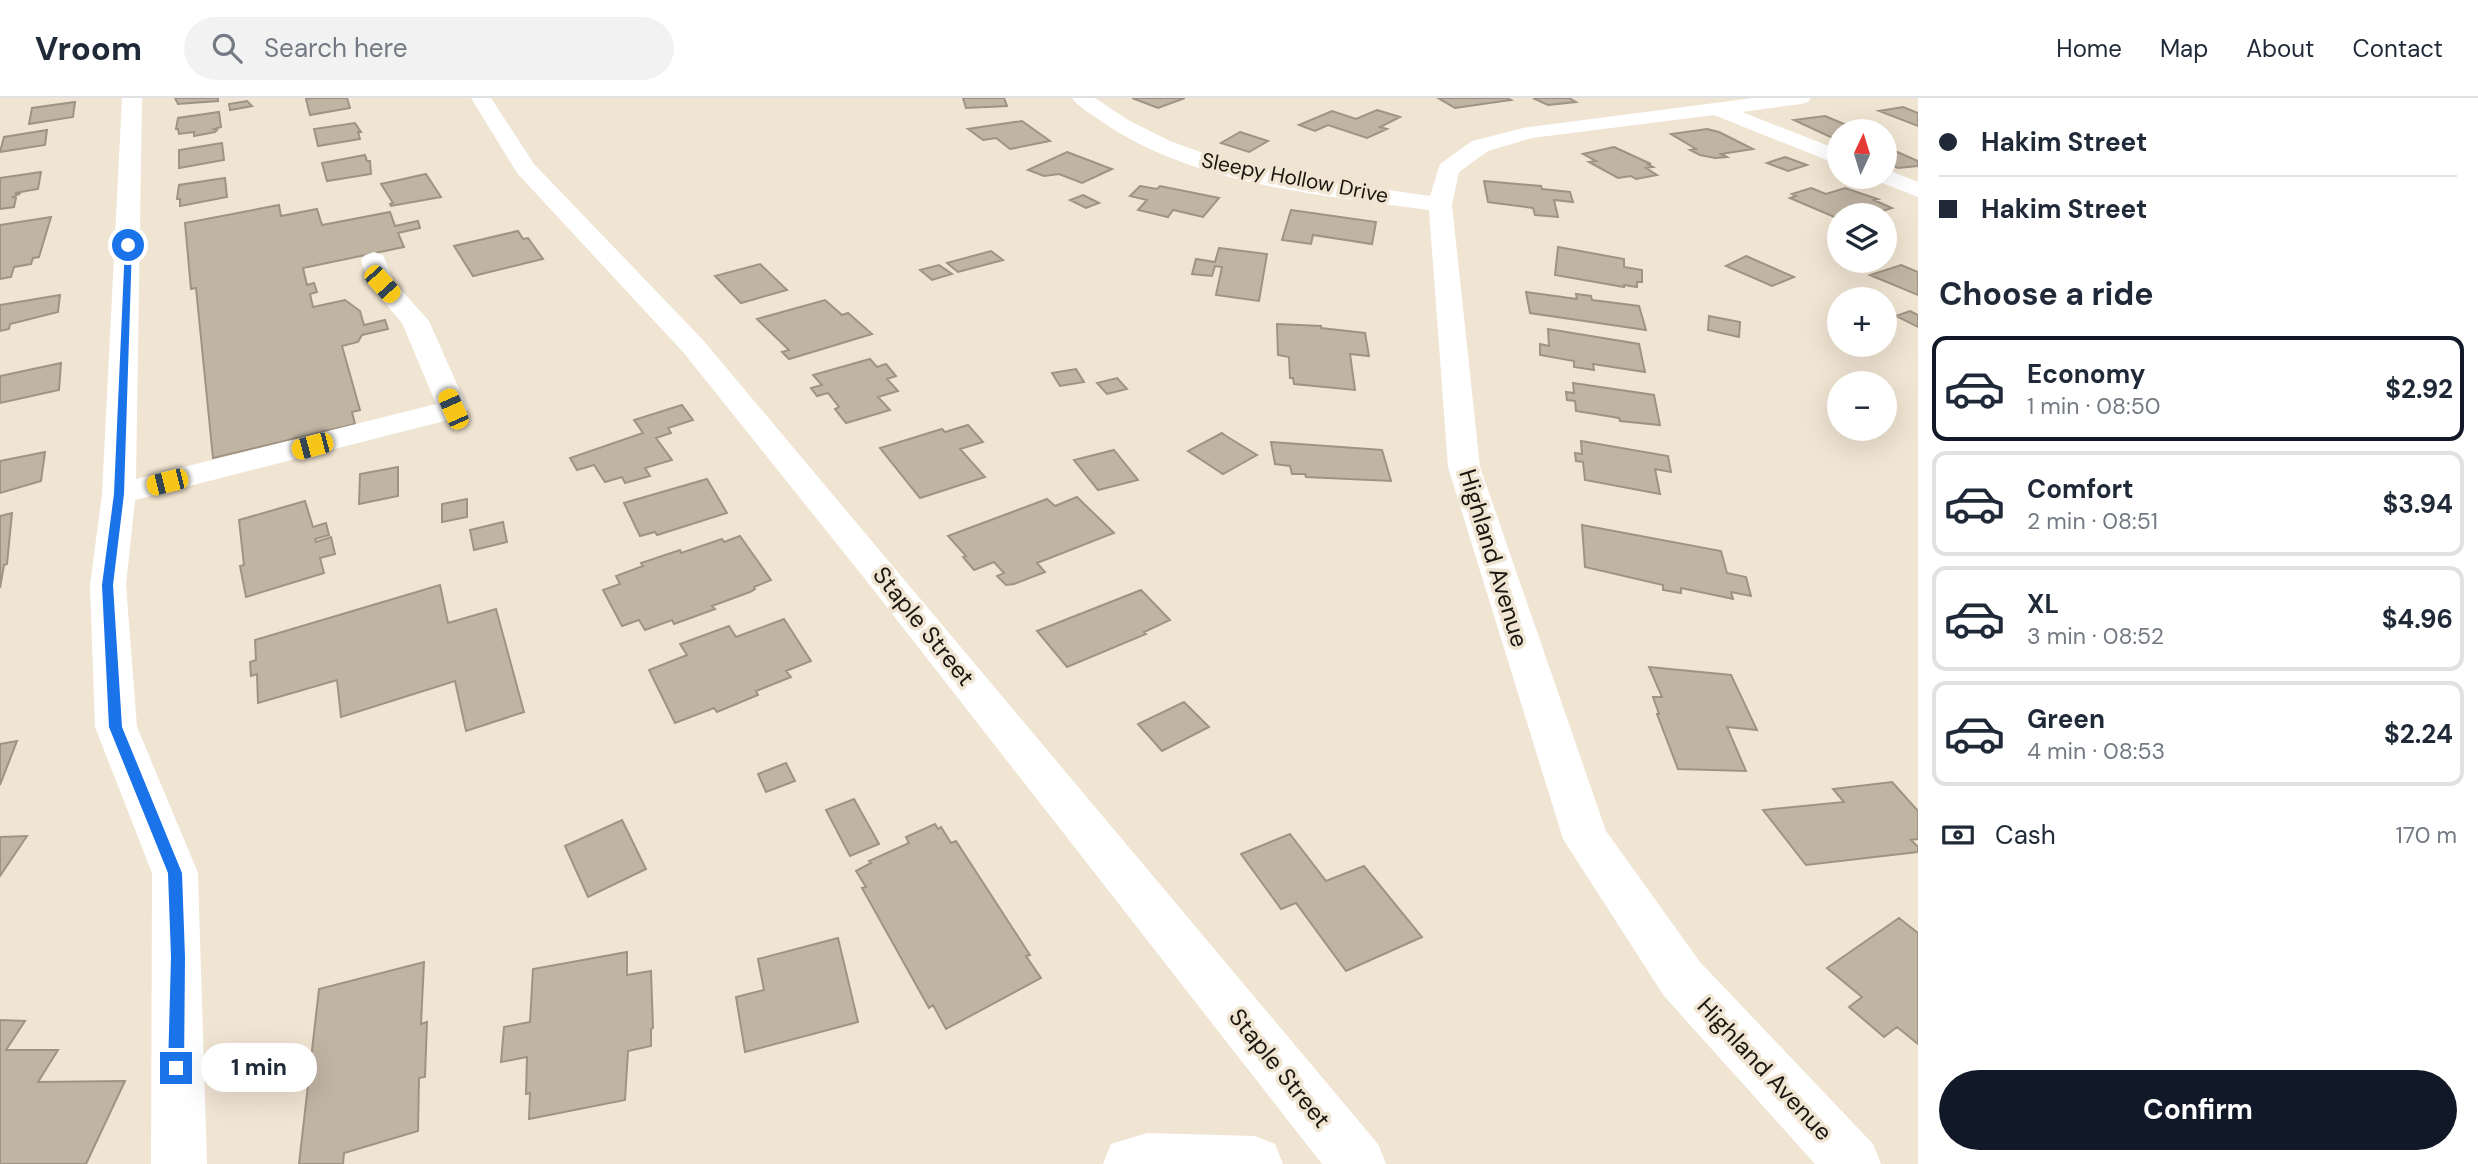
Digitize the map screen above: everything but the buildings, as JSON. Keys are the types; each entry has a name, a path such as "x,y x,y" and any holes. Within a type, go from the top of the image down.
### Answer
{"street":[{"path":"132,98 119,494 108,585 116,727 175,873 179,1164"},
{"name":"Staple Street","path":"481,98 525,168 693,346 874,565 1358,1164"},
{"name":"Sleepy Hollow Drive","path":"1082,98 1109,120 1160,147 1230,169 1440,205"},
{"name":"Highland Avenue","path":"1801,98 1729,104 1530,132 1480,146 1448,169 1440,205 1464,467 1586,839 1682,979 1853,1164"},
{"path":"1729,104 1827,152"},
{"path":"1897,181 1918,190"},
{"path":"119,494 453,409 415,321 382,284 374,260"},
{"path":"1131,1164 1147,1161 1255,1164"}],"route":[{"path":"128,245 119,494 108,585 116,727 175,873 178,957 176,1068"}]}
